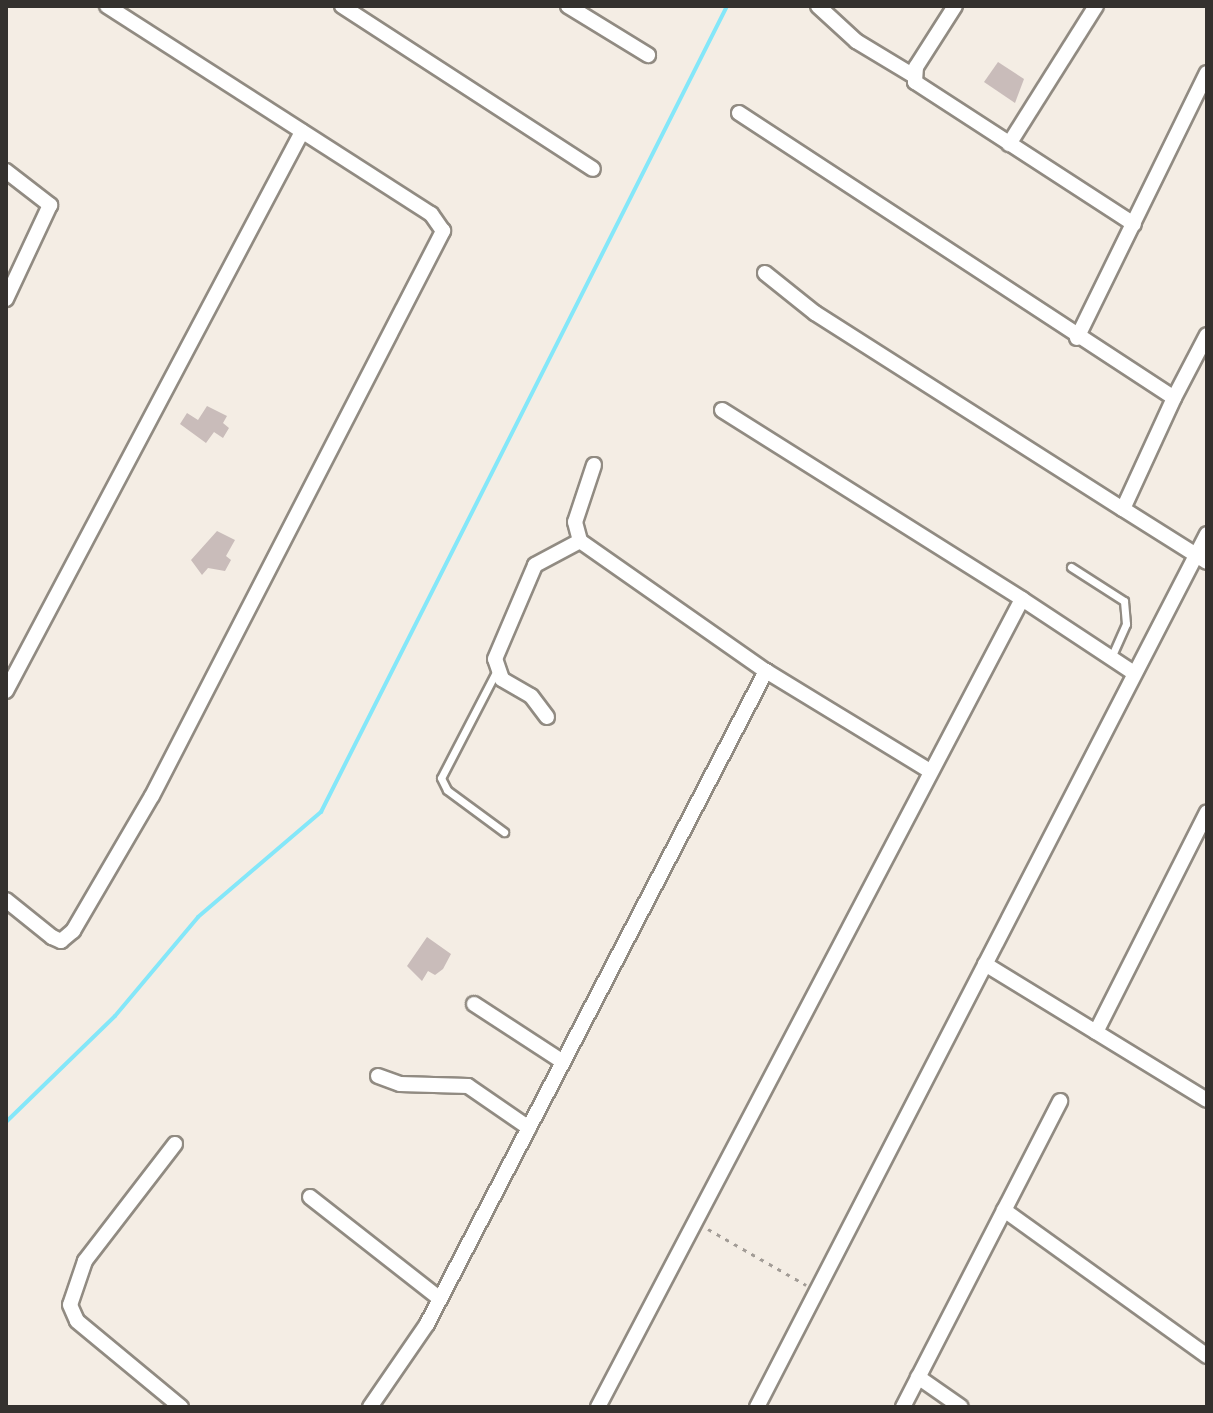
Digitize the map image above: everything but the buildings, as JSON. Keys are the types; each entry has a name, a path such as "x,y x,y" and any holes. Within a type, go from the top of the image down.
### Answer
{"street":[{"path":"6,900 52,937 61,941 73,931 152,796 443,231 431,214 107,6"},
{"path":"342,6 593,169"},
{"path":"568,6 648,55"},
{"path":"818,6 845,33 914,76 927,95 1134,224"},
{"path":"914,76 955,6"},
{"path":"1009,144 1096,6"},
{"path":"1077,338 1207,73"},
{"path":"739,113 1077,338 1174,398"},
{"path":"6,691 302,132"},
{"path":"6,171 50,205 6,299"},
{"path":"765,273 815,313 1201,559"},
{"path":"1123,509 1207,335"},
{"path":"722,410 1134,673"},
{"path":"594,465 575,522 580,541 766,671 930,771"},
{"path":"757,1407 1134,673 1201,559 1207,534"},
{"path":"547,717 531,696 496,672 495,659 535,565 580,541"},
{"path":"598,1407 698,1223 1022,599"},
{"path":"370,1407 440,1299 766,671"},
{"path":"1096,1032 1207,812"},
{"path":"985,964 1207,1100"},
{"path":"474,1004 563,1062"},
{"path":"378,1076 400,1084 468,1086 529,1128"},
{"path":"903,1407 1060,1101"},
{"path":"175,1144 85,1261 70,1305 77,1321 181,1407"},
{"path":"310,1197 440,1299"},
{"path":"1004,1210 1207,1356"},
{"path":"918,1377 961,1407"}],"lane":[{"path":"1071,567 1124,601 1126,624 1111,658"},
{"path":"496,672 441,778 447,790 504,832"}],"path":[{"path":"698,1223 816,1291"}],"waterway":[{"path":"6,1122 115,1016 198,917 321,812 727,6"}]}
